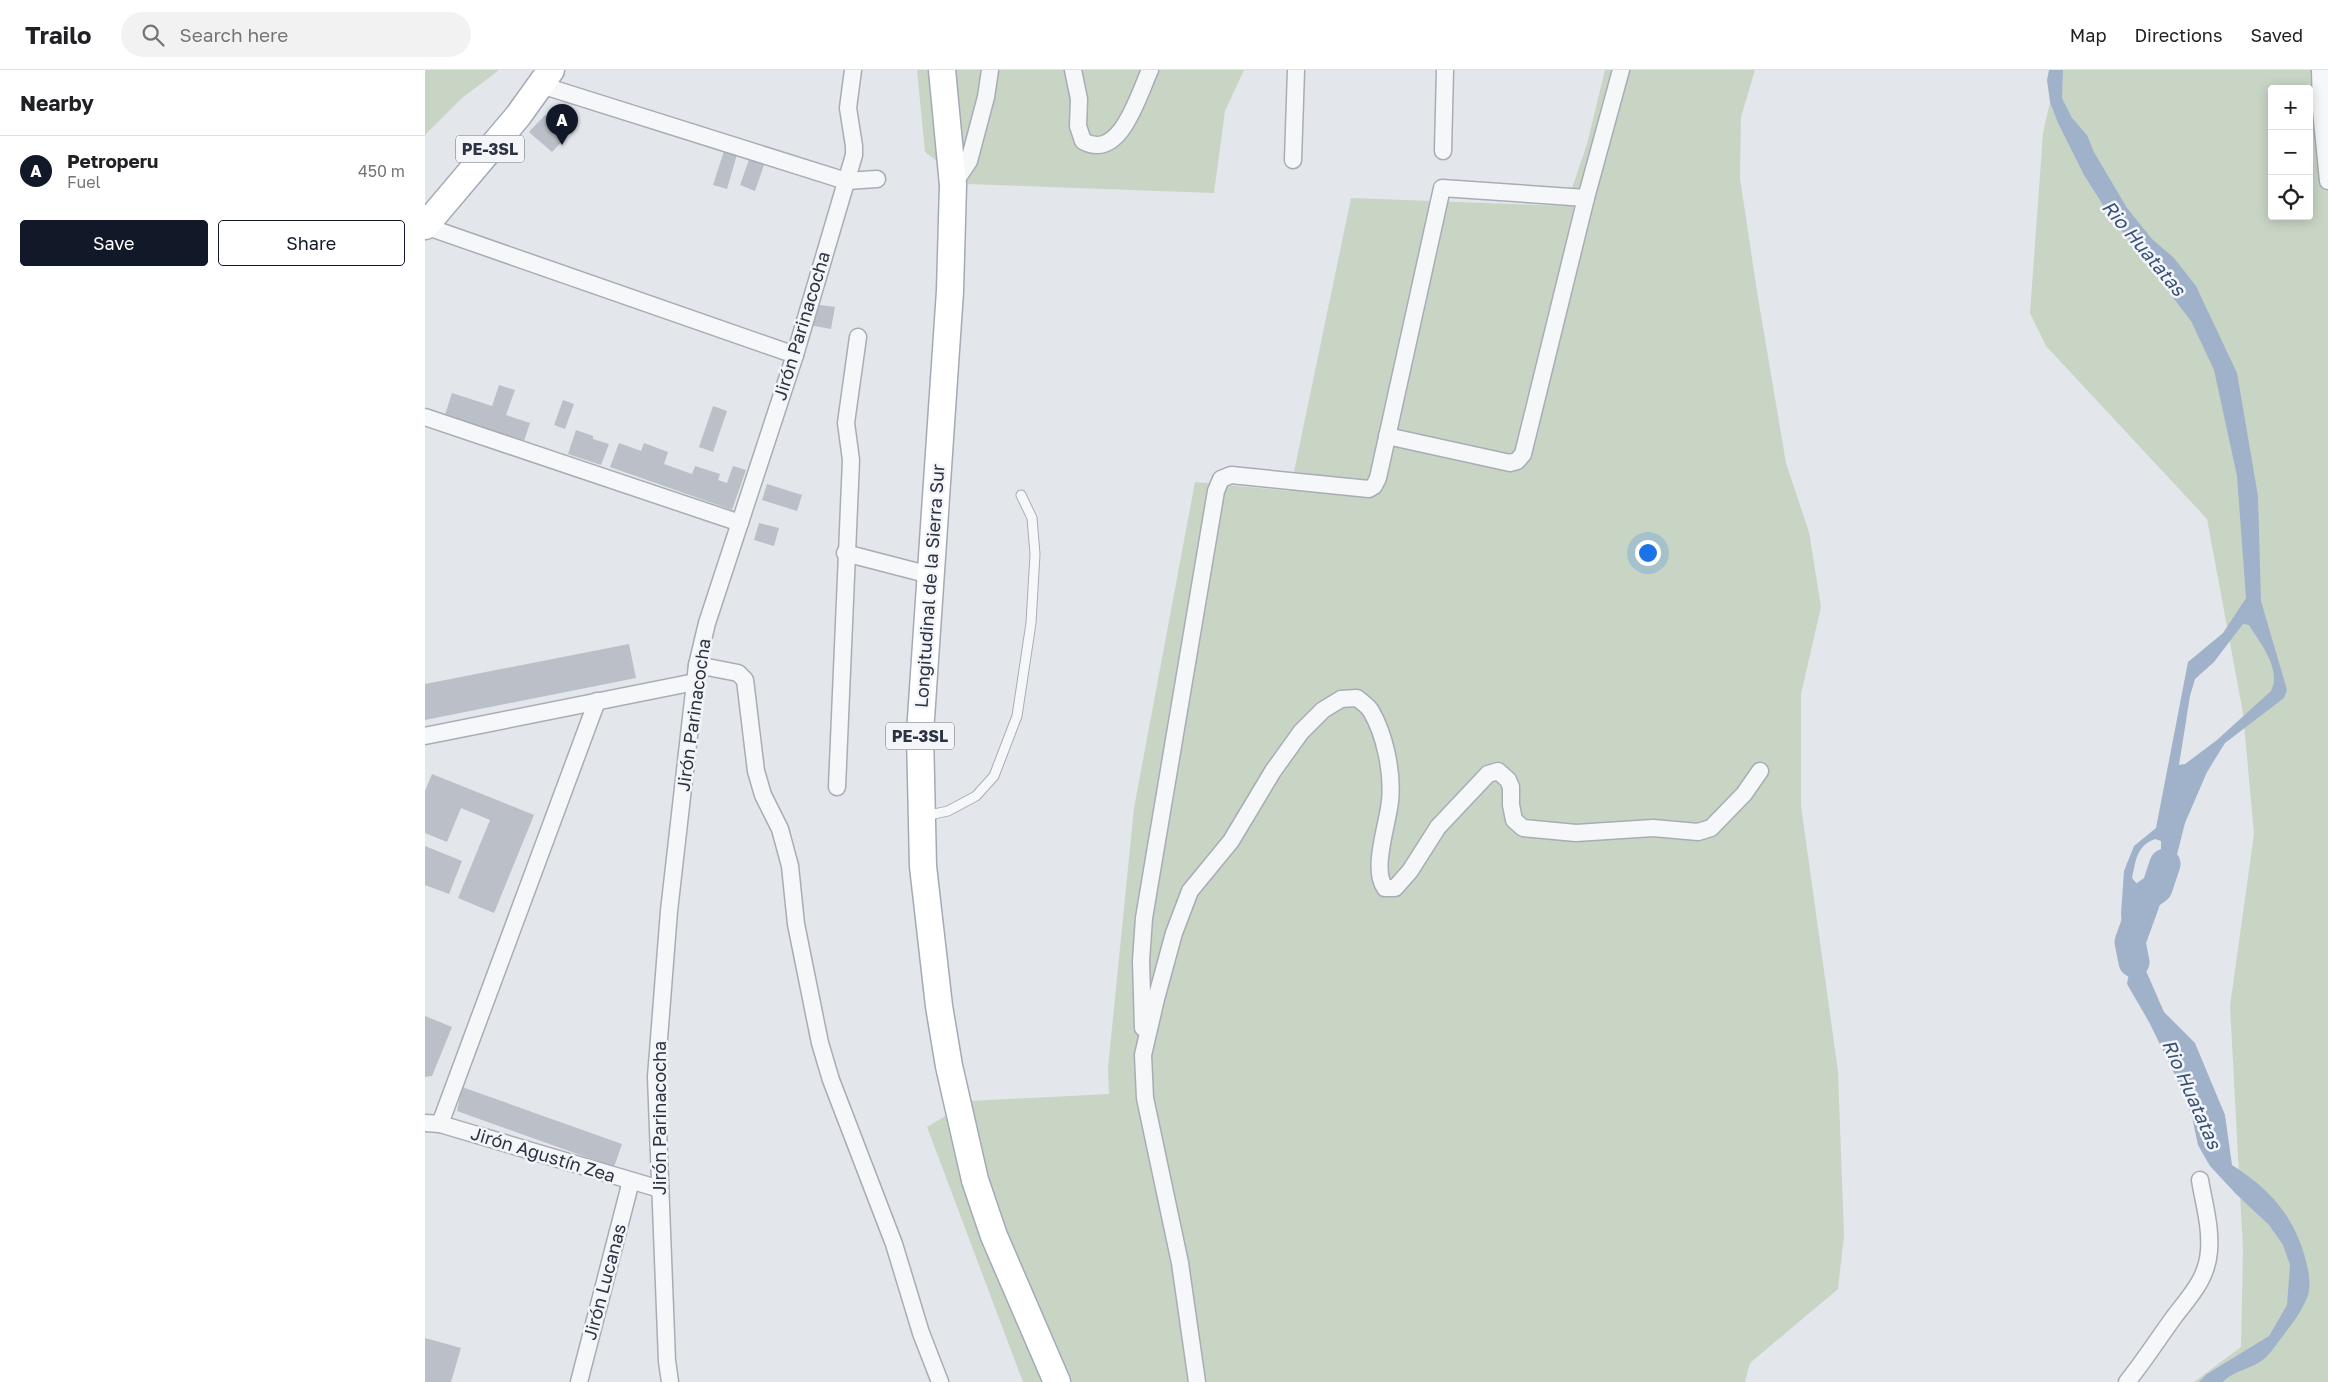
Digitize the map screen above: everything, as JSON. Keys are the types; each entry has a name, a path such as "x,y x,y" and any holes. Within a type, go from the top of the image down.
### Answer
{"main road":[{"name":"Longitudinal de la Sierra Sur","path":"942,70 953,185 950,291 929,575 920,733 923,866 932,952 949,1066 965,1142 975,1180 995,1236 1057,1382"},
{"name":"PE-3SL","path":"425,226 518,116 546,77"}],"street":[{"name":"Jirón Parinacocha","path":"670,1382 667,1361 656,1077 669,911 697,665 707,623 795,355 854,155 848,108 853,70"},
{"path":"953,185 969,161 990,70"},
{"path":"1073,70 1079,99 1078,126 1083,141 1093,146 1105,145 1120,135 1150,70"},
{"path":"1293,160 1295,70"},
{"path":"1443,151 1445,70"},
{"path":"1387,436 1510,463 1517,461 1523,454 1586,198 1621,70"},
{"path":"2320,70 2321,110 2328,181"},
{"path":"546,77 846,181 877,179"},
{"path":"1197,1382 1180,1263 1145,1098 1141,961 1144,918 1216,491 1221,479 1231,475 1369,489 1374,486 1378,478 1442,188 1586,198"},
{"path":"425,226 795,355"},
{"path":"837,787 845,553 851,460 847,423 858,337"},
{"path":"425,417 740,523"},
{"path":"845,553 929,575"},
{"path":"697,665 737,673 745,680 757,771 763,795 781,829 790,866 796,924 820,1044 831,1080 894,1244 921,1333 940,1382"},
{"path":"425,736 695,682"},
{"path":"1144,1050 1174,933 1190,891 1231,841 1273,771 1301,732 1323,710 1341,699 1357,698 1370,709 1380,730 1388,766 1390,800 1380,861 1381,882 1385,888 1395,888 1410,871 1438,827 1488,774 1498,771 1507,780 1511,787 1511,805 1514,820 1523,828 1576,833 1653,828 1698,832 1711,828 1744,794 1760,771"},
{"path":"433,1124 597,701"},
{"name":"Jirón Agustín Zea","path":"433,1124 660,1189"},
{"path":"2127,1382 2149,1356 2174,1317 2196,1290 2206,1270 2210,1232 2199,1180"},
{"name":"Jirón Lucanas","path":"579,1382 631,1181"}],"lane":[{"path":"923,817 948,811 975,796 995,776 1017,716 1031,623 1035,554 1032,518 1021,495"}],"green space":[{"path":"425,70 499,70 462,98 425,135"},
{"path":"917,70 1244,70 1225,111 1214,193 968,184 925,152"},
{"path":"1605,70 1755,70 1741,117 1740,178 1786,463 1809,532 1821,607 1801,694 1801,806 1838,1071 1844,1236 1838,1289 1750,1363 1745,1382 1023,1382 927,1127 971,1101 1109,1094 1108,1068 1134,808 1195,482 1290,491 1351,198 1566,206 1587,144"},
{"path":"2060,70 2328,70 2328,1382 2194,1382 2241,1347 2243,1249 2230,1006 2254,834 2243,713 2207,519 2046,346 2030,313 2043,133 2056,76"}],"water":[{"path":"2049,70 2063,70 2062,98 2072,118 2087,135 2094,152 2127,208 2152,239 2174,258 2196,286 2237,373 2258,496 2261,601 2287,690 2284,698 2225,743 2207,772 2185,823 2168,890 2161,900 2142,899 2138,904 2138,930 2143,964 2164,1012 2195,1043 2225,1115 2232,1165 2246,1174 2269,1194 2288,1218 2301,1245 2308,1270 2309,1287 2306,1301 2297,1317 2268,1356 2223,1382 2199,1382 2207,1374 2269,1336 2287,1305 2290,1265 2283,1245 2269,1225 2210,1166 2198,1145 2192,1117 2175,1075 2149,1022 2127,984 2129,973 2125,959 2121,914 2124,871 2134,846 2156,828 2188,662 2223,633 2246,598 2237,476 2214,370 2191,321 2108,213 2084,175 2058,123 2050,102 2047,80","holes":["2243,624 2249,625 2264,648 2272,665 2274,683 2271,691 2217,740 2185,764 2179,765 2190,696 2195,679 2214,662","2155,839 2161,841 2161,870 2157,878 2138,885 2132,878 2136,860 2140,850"]}],"building":[{"path":"545,115 568,135 552,152 529,132"},
{"path":"725,148 738,151 727,189 713,185"},
{"path":"750,157 765,162 755,191 740,185"},
{"path":"813,304 835,307 831,329 809,325"},
{"path":"499,385 515,390 506,415 530,423 522,447 443,421 452,393 492,406"},
{"path":"563,400 574,404 565,429 554,425"},
{"path":"713,406 727,411 713,452 699,447"},
{"path":"576,430 593,436 593,439 609,444 601,465 568,454"},
{"path":"619,443 641,451 644,443 668,452 664,464 692,474 695,466 720,474 718,480 727,483 733,466 746,470 732,510 610,467"},
{"path":"767,484 802,495 797,511 762,500"},
{"path":"759,523 779,528 774,546 754,540"},
{"path":"629,644 636,678 425,720 425,684"},
{"path":"432,774 534,815 494,913 458,898 490,820 461,808 447,842 425,833 425,791"},
{"path":"425,846 462,861 449,894 425,885"},
{"path":"425,1016 452,1027 432,1076 425,1077"},
{"path":"462,1087 622,1144 614,1167 457,1111"},
{"path":"425,1338 461,1348 451,1382 425,1382"}],"waterway":[{"name":"Rio Huatatas","path":"2134,962 2130,942 2147,895 2157,888 2165,864"}],"place":[{"name":"Petroperu","path":"562,145"}]}
